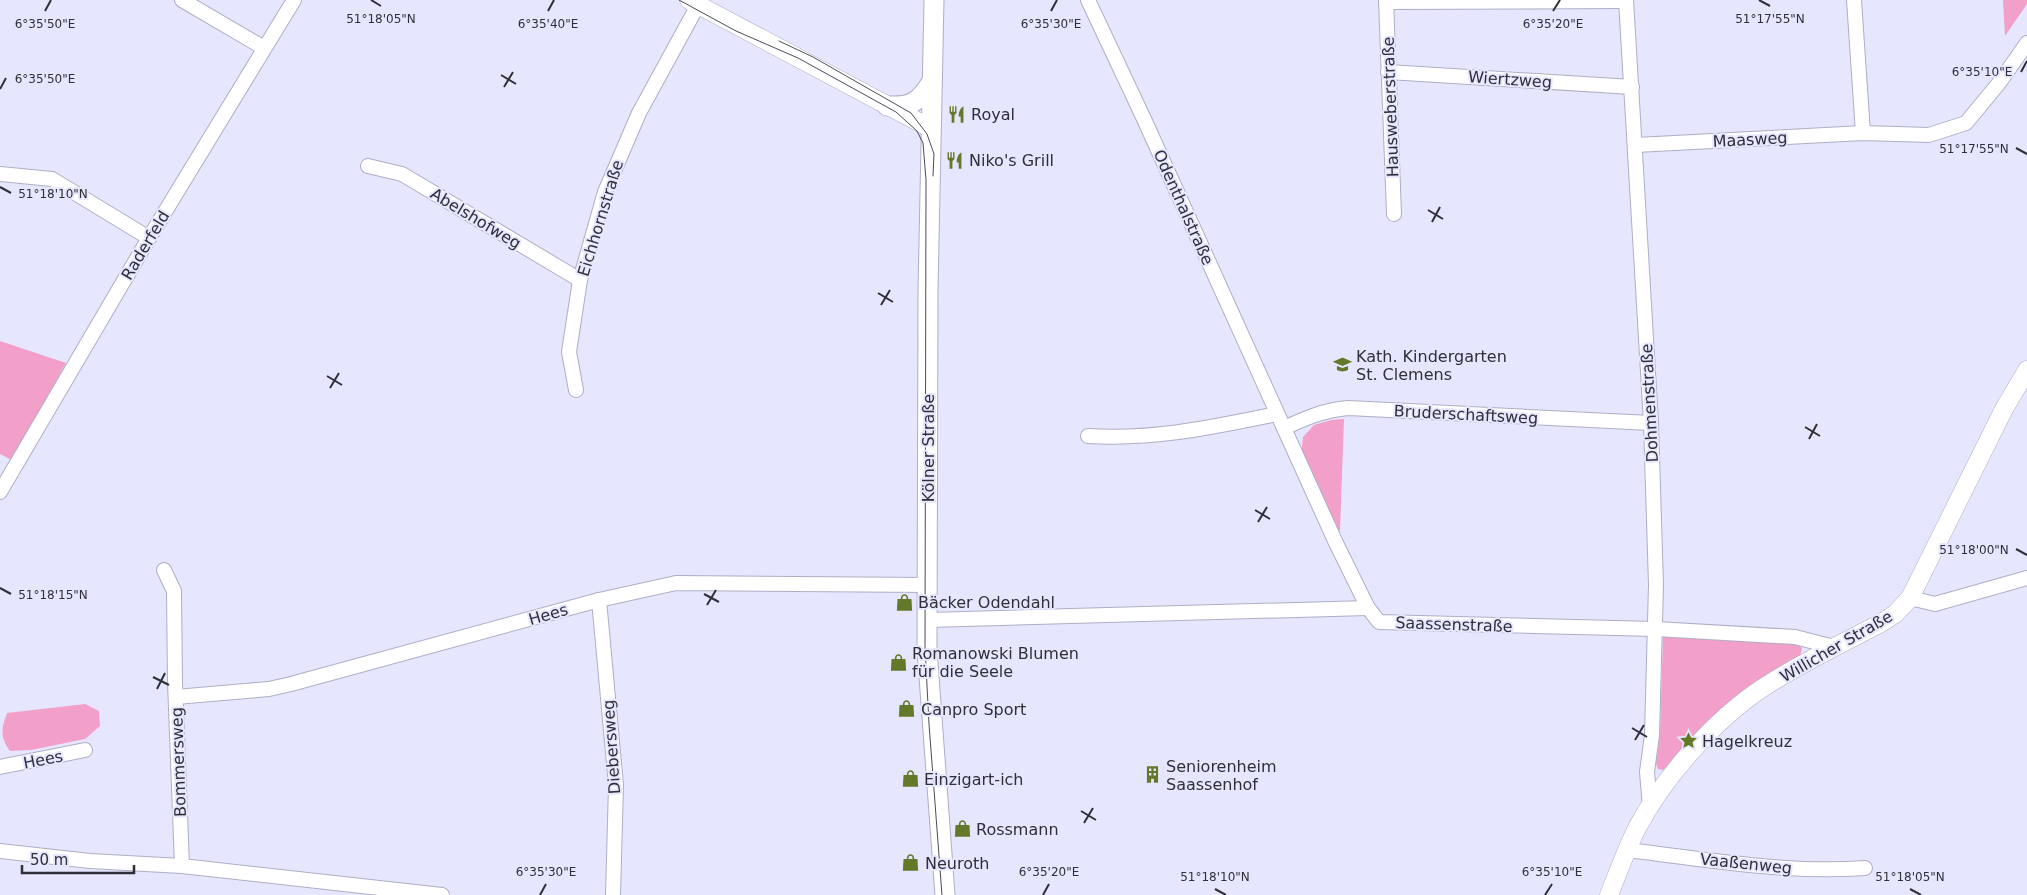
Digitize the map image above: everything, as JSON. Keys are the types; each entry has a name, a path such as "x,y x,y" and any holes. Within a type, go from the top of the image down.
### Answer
{"main road":[{"name":"Kölner Straße","path":"934,0 930,128 928,620 933,739 945,895"},
{"path":"887,106 901,106 915,102 922,97 931,83"}],"street":[{"path":"182,0 264,48"},
{"name":"Raderfeld","path":"0,492 149,238 294,0"},
{"name":"Odenthalstraße","path":"1088,0 1144,119 1277,414 1368,608"},
{"path":"1386,1 1626,0"},
{"name":"Dohmenstraße","path":"1626,0 1651,422 1656,629 1652,735 1647,772 1650,806"},
{"path":"1854,0 1863,134"},
{"name":"Hausweberstraße","path":"1386,1 1394,214"},
{"name":"Eichhornstraße","path":"576,390 569,352 580,280 605,192 620,154 694,3 930,128"},
{"name":"Maasweg","path":"1636,145 1863,134 1929,135 1966,123 1994,90 2027,44"},
{"name":"Wiertzweg","path":"1388,72 1632,87"},
{"name":"Abelshofweg","path":"368,166 402,174 580,280"},
{"path":"0,174 52,179 149,238"},
{"name":"Willicher Straße","path":"1609,895 1627,850 1650,806 1663,787 1702,742 1741,704 1764,687 1834,647 1881,624 1895,614 1910,598 2004,409 2027,370"},
{"name":"Bruderschaftsweg","path":"1284,428 1312,415 1329,410 1348,408 1651,422"},
{"path":"1088,436 1111,438 1178,434 1277,414"},
{"name":"Bommersweg","path":"164,570 174,591 182,866"},
{"path":"1910,598 1936,604 2027,578"},
{"name":"Hees","path":"176,697 269,689 323,677 599,600 676,583 928,585"},
{"name":"Diebersweg","path":"599,600 616,785 613,895"},
{"path":"928,620 1368,608"},
{"name":"Saassenstraße","path":"1368,608 1379,622 1656,629 1795,637 1834,647"},
{"name":"Hees","path":"0,767 85,750"},
{"name":"Vaaßenweg","path":"1627,850 1789,869 1832,871 1865,868"},
{"path":"0,851 90,861 182,866 442,895"}],"shaded area":[{"path":"2003,0 2027,0 2027,4 2005,36"},
{"path":"0,341 66,363 12,460 0,454"},
{"path":"1344,419 1340,531 1336,533 1301,456 1303,437 1314,425 1331,420"},
{"path":"1663,635 1797,643 1802,648 1800,656 1663,770 1658,769 1656,764 1660,735"},
{"path":"85,704 99,711 100,726 85,739 31,750 10,751 4,741 2,733 7,713"}],"tram line":[{"path":"679,0 736,31 798,58 896,112 917,131 923,143 926,180 925,648 942,895"},
{"path":"779,41 813,57 911,113 927,134 934,154 933,176"}],"place":[{"name":"Royal","path":"957,114"},
{"name":"Niko's Grill","path":"955,160"},
{"name":"Kath. Kindergarten St. Clemens","path":"1342,365"},
{"name":"Bäcker Odendahl","path":"904,602"},
{"name":"Romanowski Blumen für die Seele","path":"898,662"},
{"name":"Canpro Sport","path":"907,709"},
{"name":"Hagelkreuz","path":"1688,741"},
{"name":"Seniorenheim Saassenhof","path":"1152,775"},
{"name":"Einzigart-ich","path":"910,779"},
{"name":"Rossmann","path":"962,829"},
{"name":"Neuroth","path":"911,863"}]}
